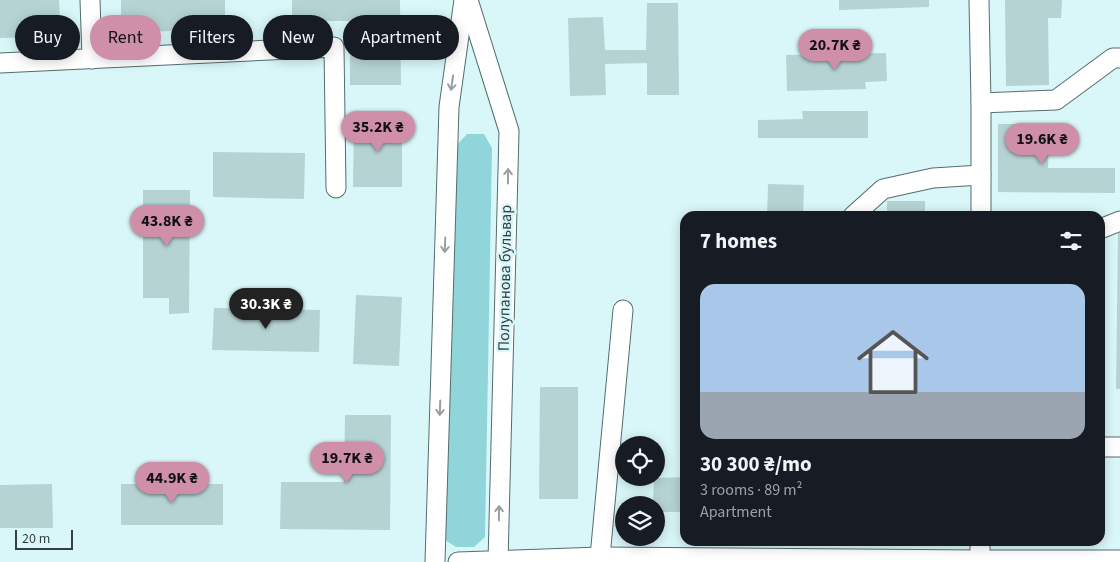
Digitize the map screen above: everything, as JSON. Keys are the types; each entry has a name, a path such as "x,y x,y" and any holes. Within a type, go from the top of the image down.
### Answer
{"street":[{"path":"90,0 91,15"},
{"path":"435,562 449,106 464,0"},
{"name":"Полупанова бульвар","path":"468,0 509,131 498,561"},
{"path":"979,0 981,211"},
{"path":"161,56 334,47 336,188"},
{"path":"981,103 1056,100 1113,58 1120,58"},
{"path":"0,63 90,59"},
{"path":"859,211 883,189 933,178 981,175"},
{"path":"1105,227 1120,221"},
{"path":"600,558 623,310"},
{"path":"1105,447 1120,447"},
{"path":"980,546 980,560"},
{"path":"458,562 600,558 1120,560"}],"shaded area":[{"path":"467,134 484,134 492,148 485,537 474,547 456,547 445,540 457,145"}],"building":[{"path":"0,0 59,0 60,15 15,15 15,38 0,38"},
{"path":"121,0 225,0 225,15 171,15 171,31 161,31 161,15 121,15"},
{"path":"292,0 400,0 400,15 343,15 343,21 333,21 333,15 292,15"},
{"path":"839,0 929,0 929,7 839,10"},
{"path":"1005,0 1062,0 1061,18 1048,18 1049,85 1006,86"},
{"path":"647,3 678,3 679,95 647,95 647,63 605,64 606,95 570,96 568,18 603,17 605,50 646,50"},
{"path":"886,53 887,81 865,82 866,89 787,91 786,55"},
{"path":"350,60 401,60 401,85 350,85"},
{"path":"802,111 868,111 868,138 758,138 758,120 803,119"},
{"path":"354,119 402,119 402,187 353,187"},
{"path":"998,124 1049,124 1048,168 1115,168 1115,193 998,192"},
{"path":"213,152 305,153 304,199 213,197"},
{"path":"768,184 804,185 803,211 767,211"},
{"path":"143,190 190,190 189,313 169,314 169,298 143,298"},
{"path":"887,201 925,201 925,211 887,211"},
{"path":"1118,228 1120,228 1120,389 1116,389"},
{"path":"356,295 402,297 399,366 353,364"},
{"path":"214,308 320,310 319,352 212,350"},
{"path":"540,387 578,387 578,499 539,499"},
{"path":"345,415 391,415 390,530 280,529 281,482 344,482"},
{"path":"680,477 680,512 665,512 665,496 653,496 654,486 665,486 665,478"},
{"path":"52,484 53,528 0,528 0,485"},
{"path":"121,484 223,484 223,525 121,525"}]}
